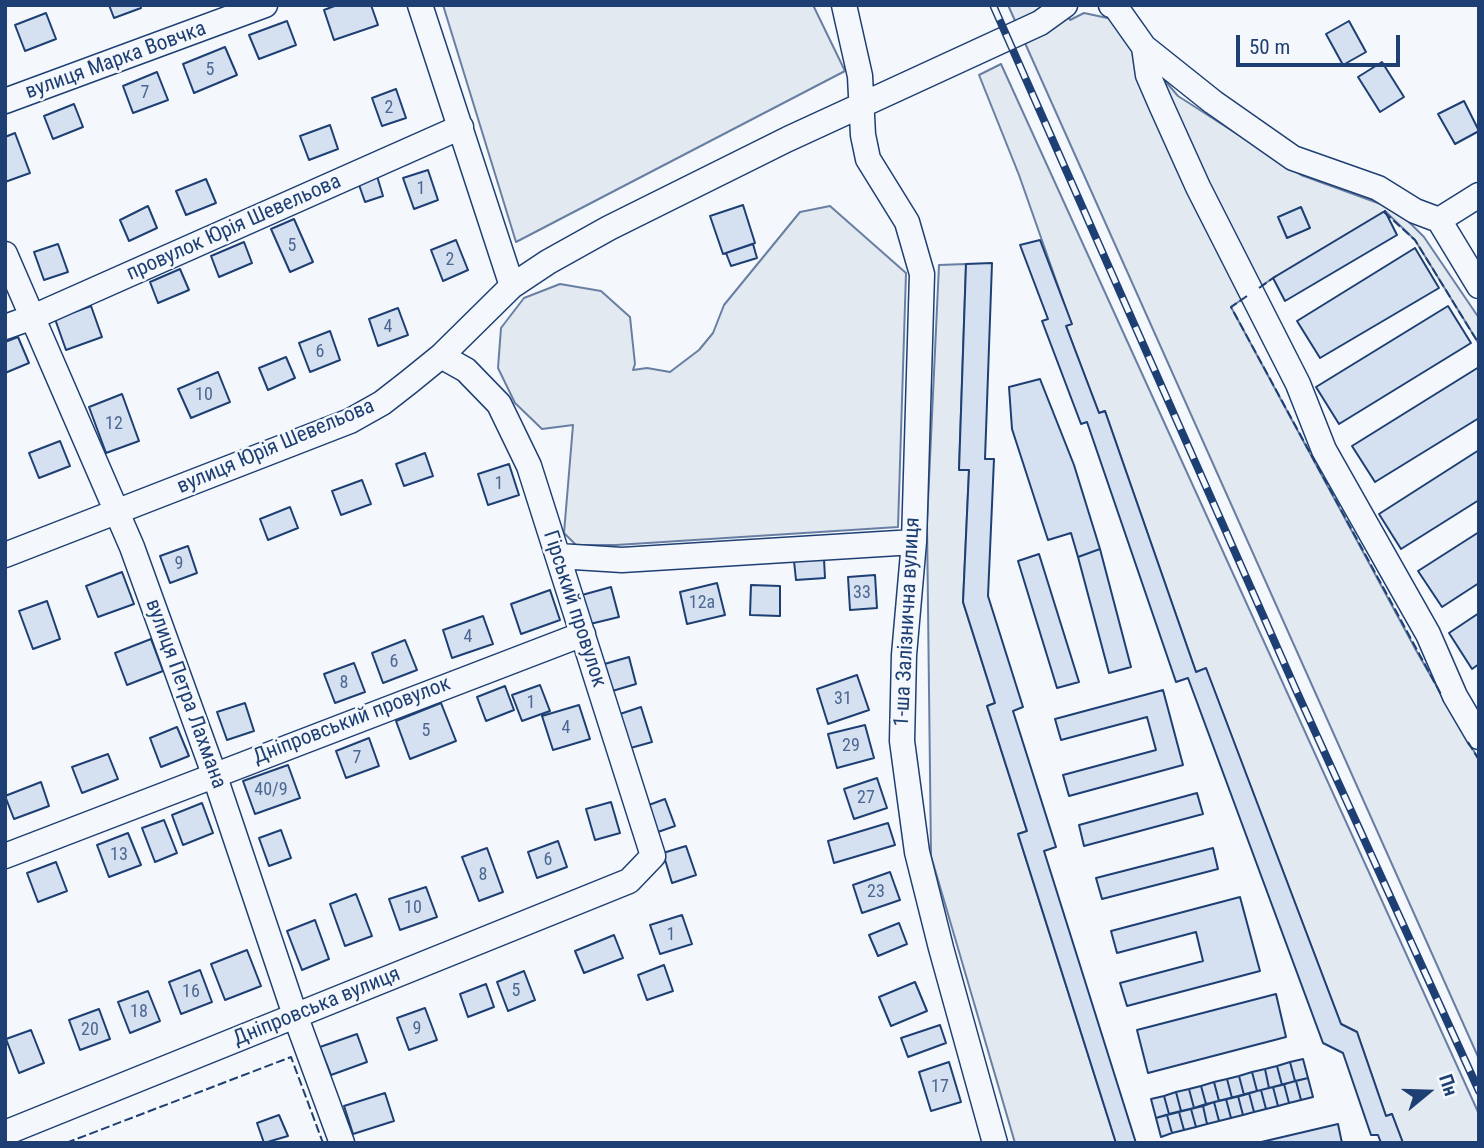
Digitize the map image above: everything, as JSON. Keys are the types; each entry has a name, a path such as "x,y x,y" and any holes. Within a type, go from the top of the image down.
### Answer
{"street":[{"name":"вулиця Марка Вовчка","path":"5,101 265,5"},
{"path":"420,5 512,286"},
{"name":"1-ша Залізнична вулиця","path":"844,5 860,76 863,135 868,159 907,222 922,274 914,542 905,655 902,741 917,852 995,1143"},
{"name":"вулиця Юрія Шевельова","path":"5,555 350,421 382,403 441,356 512,286 548,262 609,228 862,104 1040,23 1065,5"},
{"path":"1111,5 1115,6 1144,47 1213,102 1293,158 1378,188 1415,211 1439,220 1479,286"},
{"path":"1144,47 1148,75 1161,105 1198,187 1298,384 1324,450 1428,634 1455,696 1479,737"},
{"name":"провулок Юрія Шевельова","path":"5,327 461,127"},
{"path":"1439,220 1479,195"},
{"name":"вулиця Петра Лахмана","path":"5,254 132,547 342,1143"},
{"name":"Гірський провулок","path":"441,356 466,370 499,404 529,466 653,856 629,881"},
{"path":"558,556 622,560 914,542"},
{"name":"Дніпровський провулок","path":"5,856 583,634"},
{"name":"Дніпровська вулиця","path":"5,1133 629,881"}],"shaded area":[{"path":"443,5 813,5 845,71 516,242"},
{"path":"1008,5 1064,5 1070,20 1084,13 1112,19 1178,96 1301,175 1397,210 1424,237 1479,318 1479,344 1415,240 1385,211 1273,278 1231,307 1417,652 1479,760 1479,1059"},
{"path":"1001,64 1479,1114 1479,1143 1403,1143 1392,1114 1386,1116 1357,1032 1341,1024 1206,669 1196,672 1105,411 1099,413 1066,326 1071,323 1019,175 979,75"},
{"path":"830,206 906,273 898,527 616,545 576,545 564,533 573,425 542,429 515,403 498,368 501,328 524,298 560,284 601,291 630,317 635,364 633,370 647,368 670,372 699,350 713,333 724,305 800,212"},
{"path":"966,264 959,469 969,470 963,602 995,703 987,706 1027,831 1018,834 1116,1143 1015,1143 931,856 927,523 939,265"}],"building":[{"path":"109,5 140,5 141,8 114,18"},
{"path":"337,5 371,5 378,25 334,40 324,10"},
{"path":"46,13 56,39 25,51 15,25"},
{"path":"287,21 296,45 259,59 249,35"},
{"path":"1349,21 1366,52 1343,65 1326,34"},
{"path":"225,47 237,75 194,93 183,64"},
{"path":"1382,62 1404,97 1380,112 1358,77"},
{"path":"157,72 168,100 133,113 123,86"},
{"path":"396,89 406,118 382,126 372,98"},
{"path":"1464,101 1479,131 1455,144 1438,114"},
{"path":"74,104 83,127 53,139 44,116"},
{"path":"330,125 338,149 309,160 300,136"},
{"path":"15,133 30,173 5,182 5,137"},
{"path":"428,170 438,200 414,209 403,178"},
{"path":"377,176 383,196 365,202 358,182"},
{"path":"206,179 216,203 186,215 176,191"},
{"path":"743,205 755,243 723,254 710,216"},
{"path":"148,206 157,228 129,241 120,220"},
{"path":"1301,207 1310,228 1287,238 1278,217"},
{"path":"1385,211 1397,235 1285,301 1273,278"},
{"path":"294,219 313,262 290,272 271,229"},
{"path":"456,240 468,270 443,281 431,250"},
{"path":"1040,240 1072,324 1066,326 1099,413 1105,411 1196,672 1206,668 1341,1024 1357,1032 1386,1116 1392,1114 1403,1143 1381,1143 1378,1135 1371,1135 1343,1053 1323,1043 1188,678 1176,682 1087,422 1081,424 1042,321 1048,319 1020,245"},
{"path":"244,242 252,263 219,277 211,256"},
{"path":"58,244 68,272 44,280 34,252"},
{"path":"753,244 757,258 731,266 726,253"},
{"path":"1415,248 1439,288 1320,358 1297,321"},
{"path":"992,263 985,459 994,459 988,596 1023,707 1013,711 1056,847 1044,851 1136,1143 1116,1143 1018,834 1027,831 987,706 995,703 963,602 969,470 959,470 966,264"},
{"path":"180,269 189,290 158,303 150,282"},
{"path":"91,306 102,337 66,350 55,319"},
{"path":"1448,306 1471,343 1339,424 1316,387"},
{"path":"398,308 408,335 378,346 369,319"},
{"path":"330,331 340,360 310,372 299,343"},
{"path":"18,337 29,363 5,373 5,342"},
{"path":"286,357 295,378 268,390 259,368"},
{"path":"1479,367 1479,418 1375,482 1352,446"},
{"path":"218,372 230,402 191,418 178,389"},
{"path":"1040,379 1074,465 1100,549 1078,557 1071,533 1048,540 1012,429 1009,387"},
{"path":"122,394 139,441 106,453 89,407"},
{"path":"60,441 70,466 39,478 29,453"},
{"path":"1479,450 1479,500 1401,549 1379,514"},
{"path":"425,453 433,476 404,486 396,464"},
{"path":"509,464 519,495 488,505 478,474"},
{"path":"362,480 371,504 341,515 332,491"},
{"path":"290,507 298,528 268,540 260,519"},
{"path":"1479,532 1479,583 1442,607 1418,571"},
{"path":"188,546 197,573 170,583 160,556"},
{"path":"1100,549 1131,667 1109,673 1078,557"},
{"path":"1039,554 1079,682 1057,688 1018,561"},
{"path":"824,559 825,578 796,580 794,561"},
{"path":"122,572 134,604 98,617 86,586"},
{"path":"875,575 877,608 850,610 848,577"},
{"path":"717,583 725,615 687,624 680,592"},
{"path":"751,585 780,586 780,616 750,615"},
{"path":"611,587 619,617 590,624 582,595"},
{"path":"550,590 560,620 521,634 511,604"},
{"path":"47,601 60,639 33,649 19,611"},
{"path":"1479,613 1479,664 1472,669 1449,633"},
{"path":"483,616 493,644 452,658 443,630"},
{"path":"151,639 163,671 127,685 115,653"},
{"path":"405,640 417,670 383,683 372,653"},
{"path":"629,657 636,684 609,692 601,665"},
{"path":"354,663 365,692 335,703 324,674"},
{"path":"857,675 869,710 828,724 817,689"},
{"path":"540,685 550,711 522,721 512,695"},
{"path":"505,686 514,710 486,721 477,697"},
{"path":"1163,690 1183,765 1069,796 1063,775 1156,750 1147,717 1061,740 1055,719"},
{"path":"245,703 254,731 227,740 217,712"},
{"path":"441,703 456,741 410,759 396,721"},
{"path":"579,705 590,739 553,750 542,716"},
{"path":"641,707 652,742 627,749 617,715"},
{"path":"865,725 874,758 837,768 828,734"},
{"path":"177,727 189,756 161,767 150,738"},
{"path":"369,738 379,766 346,778 336,751"},
{"path":"108,754 118,779 82,793 72,767"},
{"path":"288,765 300,798 255,814 243,781"},
{"path":"877,778 887,808 854,819 844,789"},
{"path":"41,782 49,806 14,819 5,796"},
{"path":"1197,793 1203,814 1084,846 1079,825"},
{"path":"665,799 675,826 655,833 646,806"},
{"path":"611,802 620,833 595,840 586,809"},
{"path":"202,803 213,833 183,845 172,815"},
{"path":"164,820 177,853 155,862 142,828"},
{"path":"888,823 895,845 834,863 828,841"},
{"path":"281,830 291,858 269,866 259,838"},
{"path":"128,833 141,865 109,877 97,845"},
{"path":"558,841 567,867 537,878 528,852"},
{"path":"686,846 696,875 672,883 663,853"},
{"path":"487,848 503,892 479,901 462,857"},
{"path":"1213,848 1218,869 1102,899 1096,878"},
{"path":"56,862 67,891 38,902 27,873"},
{"path":"890,872 900,900 862,913 853,885"},
{"path":"426,887 437,917 400,930 389,899"},
{"path":"356,894 372,936 345,946 330,904"},
{"path":"1240,897 1260,971 1127,1006 1120,983 1203,961 1196,932 1117,953 1111,931"},
{"path":"682,915 692,944 660,954 650,925"},
{"path":"315,920 329,959 302,970 287,931"},
{"path":"899,923 907,944 878,956 869,935"},
{"path":"614,935 623,958 584,973 575,951"},
{"path":"247,950 261,986 225,1000 211,964"},
{"path":"664,965 673,991 647,1000 638,975"},
{"path":"200,970 212,1002 181,1014 169,982"},
{"path":"524,971 535,1000 508,1011 497,982"},
{"path":"915,982 927,1011 891,1026 879,997"},
{"path":"486,984 494,1007 468,1017 460,994"},
{"path":"148,991 160,1021 130,1033 118,1002"},
{"path":"1276,994 1286,1037 1148,1073 1137,1030"},
{"path":"425,1008 437,1040 409,1050 397,1018"},
{"path":"99,1009 110,1039 80,1050 69,1020"},
{"path":"940,1025 946,1043 908,1057 901,1038"},
{"path":"31,1030 44,1063 19,1073 6,1039"},
{"path":"357,1034 367,1062 331,1075 320,1047"},
{"path":"1303,1059 1308,1078 1295,1081 1290,1062"},
{"path":"949,1062 961,1102 931,1111 919,1072"},
{"path":"1290,1062 1295,1081 1282,1085 1277,1066"},
{"path":"1277,1066 1282,1085 1269,1088 1265,1069"},
{"path":"1265,1069 1269,1088 1257,1091 1252,1072"},
{"path":"1252,1072 1257,1091 1244,1095 1239,1076"},
{"path":"1239,1076 1244,1095 1232,1098 1227,1079"},
{"path":"1308,1078 1313,1097 1301,1100 1296,1081"},
{"path":"1227,1079 1232,1098 1219,1101 1214,1082"},
{"path":"1296,1081 1301,1100 1289,1103 1284,1084"},
{"path":"1214,1082 1219,1101 1206,1104 1201,1086"},
{"path":"1284,1084 1289,1103 1278,1106 1273,1087"},
{"path":"1201,1086 1206,1104 1194,1108 1189,1089"},
{"path":"1273,1087 1278,1106 1266,1109 1261,1090"},
{"path":"1189,1089 1194,1108 1181,1111 1176,1092"},
{"path":"1261,1090 1266,1109 1254,1112 1249,1093"},
{"path":"1176,1092 1181,1111 1169,1114 1164,1096"},
{"path":"385,1093 394,1121 353,1134 344,1106"},
{"path":"1249,1093 1254,1112 1243,1115 1238,1096"},
{"path":"1164,1096 1169,1114 1156,1118 1151,1099"},
{"path":"1238,1096 1243,1115 1231,1118 1226,1099"},
{"path":"1226,1099 1231,1118 1219,1121 1214,1102"},
{"path":"1214,1102 1219,1121 1207,1124 1203,1106"},
{"path":"1203,1106 1207,1124 1196,1127 1191,1109"},
{"path":"1191,1109 1196,1127 1184,1130 1179,1112"},
{"path":"1179,1112 1184,1130 1172,1133 1167,1115"},
{"path":"279,1115 288,1136 264,1143 257,1123"},
{"path":"1167,1115 1172,1133 1161,1137 1156,1118"},
{"path":"1338,1124 1342,1143 1257,1143"}],"railway":[{"path":"993,5 1296,690 1479,1091"}],"fence":[{"path":"1384,212 1415,240 1479,344"},
{"path":"1259,288 1276,276"},
{"path":"1247,296 1231,307 1442,696"},
{"path":"1468,742 1479,760"},
{"path":"66,1143 291,1057 323,1143"}]}
